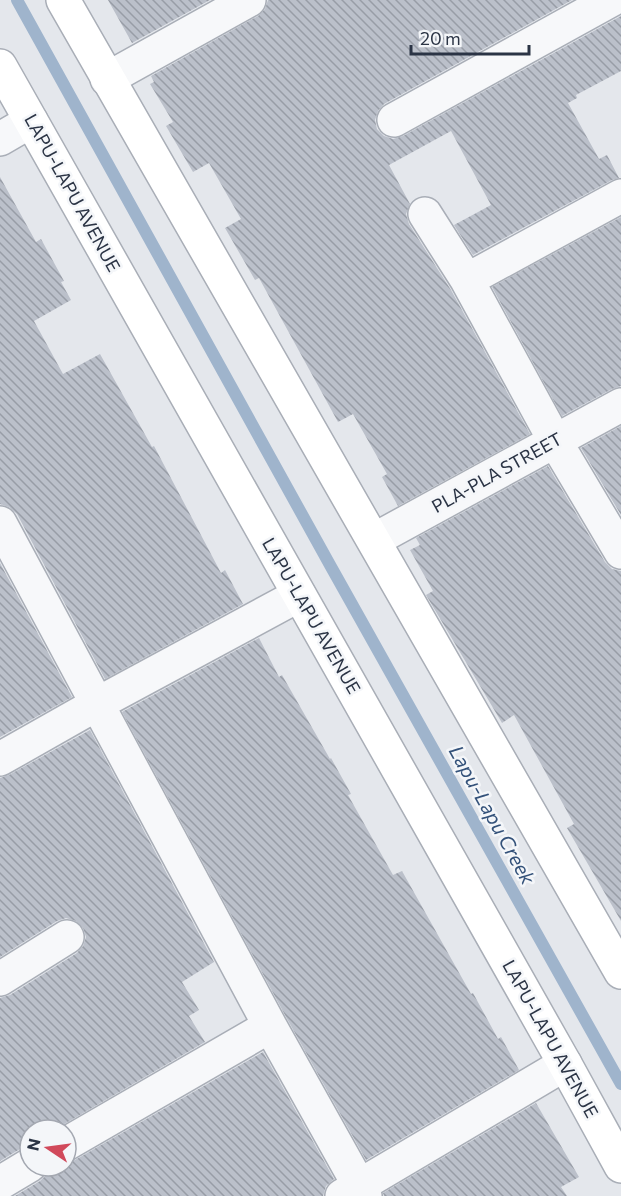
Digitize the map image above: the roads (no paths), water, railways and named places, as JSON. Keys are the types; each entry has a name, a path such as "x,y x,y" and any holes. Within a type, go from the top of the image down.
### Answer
{"main road":[{"path":"63,0 621,972"},
{"name":"LAPU-LAPU AVENUE","path":"0,66 621,1166"}],"street":[{"path":"107,79 249,0"},
{"path":"394,120 611,0"},
{"path":"0,139 31,121"},
{"path":"467,280 621,196"},
{"path":"425,214 467,280 555,441 621,552"},
{"name":"PLA-PLA STREET","path":"374,540 621,405"},
{"path":"3,534 270,1026 356,1193 565,1064"},
{"path":"0,759 299,595"},
{"path":"0,978 67,937"},
{"path":"78,1137 270,1026"},
{"path":"0,1183 18,1172"}],"waterway":[{"name":"Lapu-Lapu Creek","path":"17,0 621,1084"}]}
